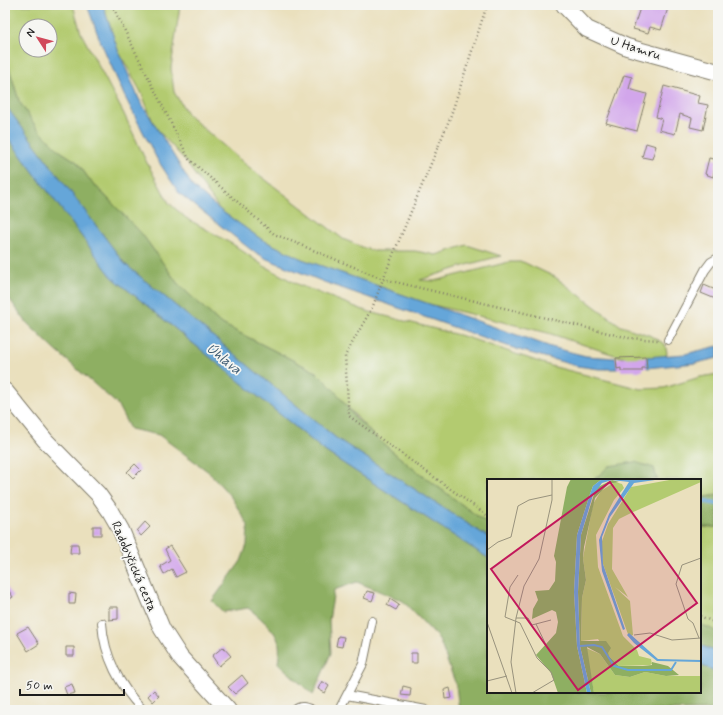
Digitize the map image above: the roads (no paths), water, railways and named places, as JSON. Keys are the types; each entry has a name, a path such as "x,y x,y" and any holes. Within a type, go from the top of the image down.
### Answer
{"street":[{"name":"U Hamru","path":"564,5 587,29 627,47 718,72"},
{"name":"Radobyčická cesta","path":"5,391 45,440 98,494 110,511 121,530 162,629 180,657 228,710"}],"lane":[{"path":"668,340 705,270 711,262 718,258"},
{"path":"339,710 363,664 372,621"},
{"path":"102,624 103,639 108,658 125,690 143,710"},
{"path":"347,695 426,710"},
{"path":"295,710 299,707 305,706 312,710"}],"water":[{"path":"87,5 103,5 118,50 139,99 193,187 220,210 261,239 302,259 551,347 586,356 616,358 617,369 599,369 577,366 519,350 324,282 267,259 250,249 179,193 157,159 124,95 99,38"},
{"name":"Úhlava","path":"5,105 125,264 336,438 487,536 487,557 326,452 112,277 5,134"},
{"path":"718,346 718,358 696,363 647,368 646,357 685,354"},
{"path":"701,645 718,653 718,672 701,665"}],"waterway":[{"path":"701,501 718,504"}]}
